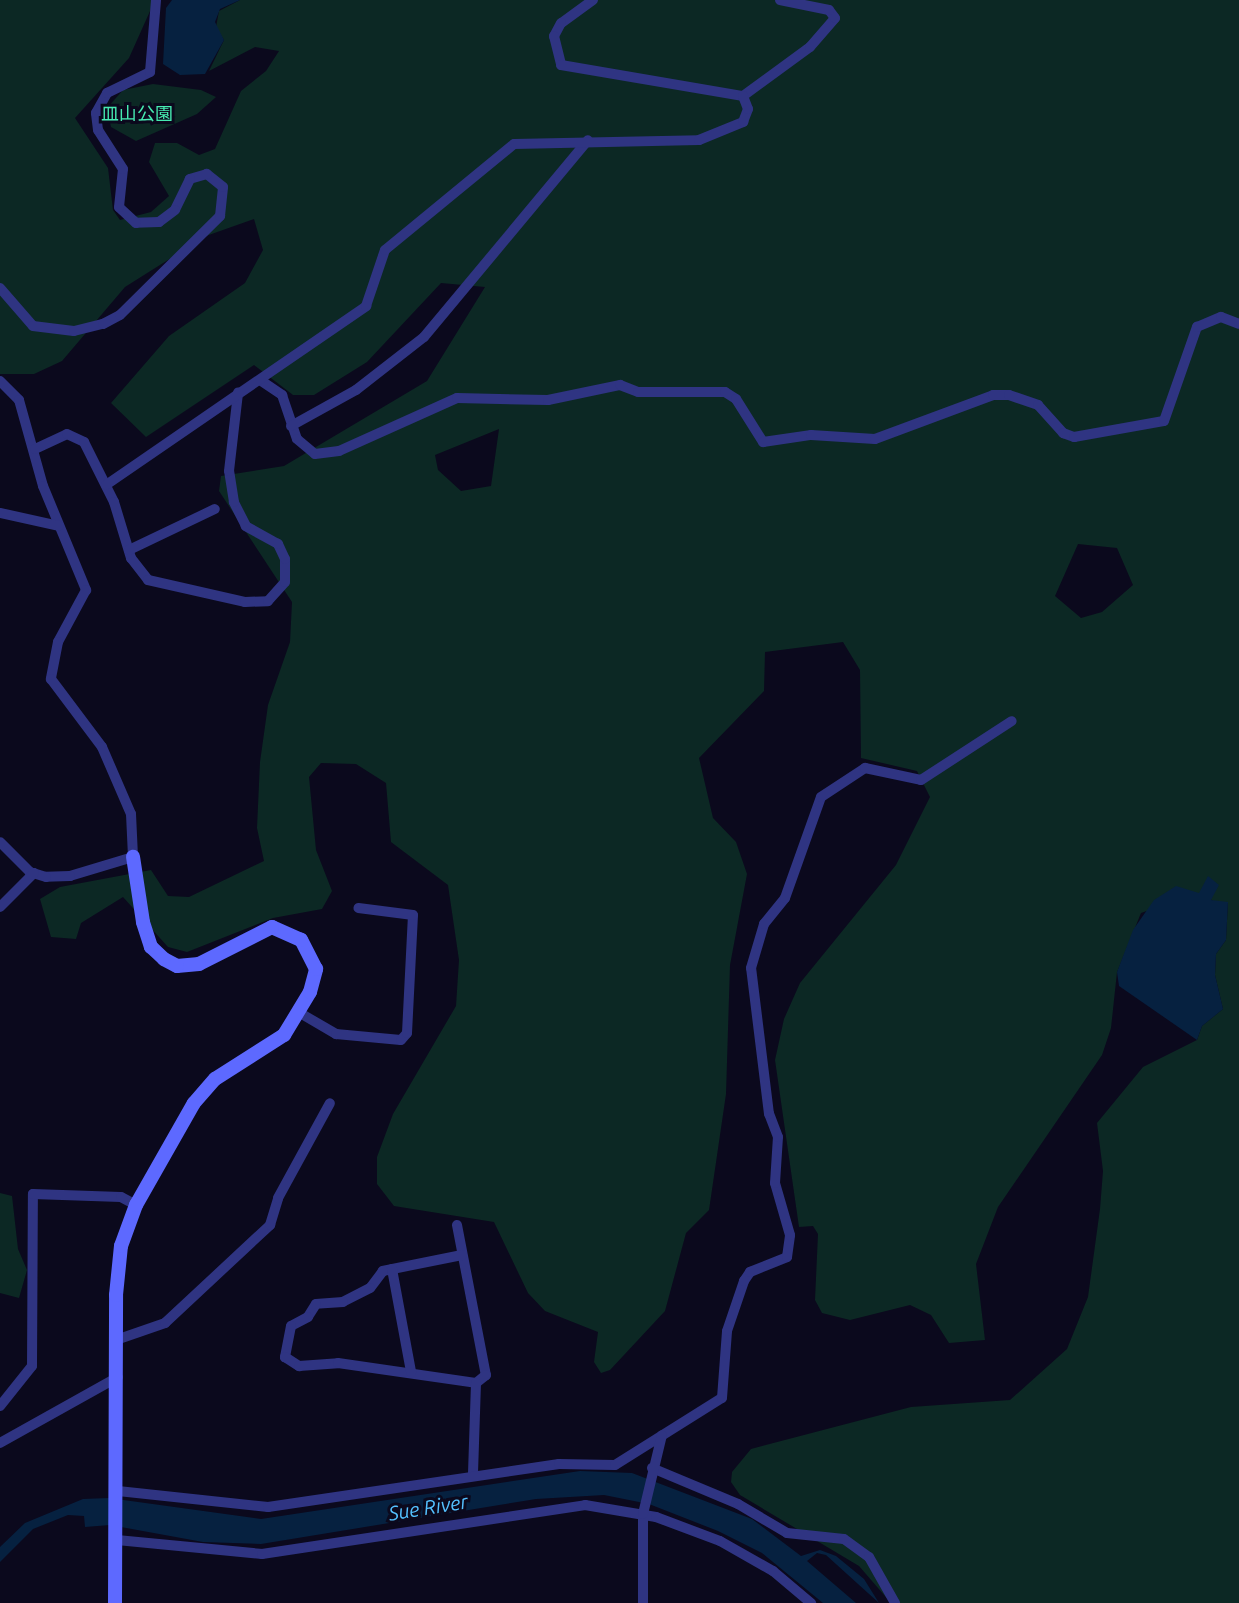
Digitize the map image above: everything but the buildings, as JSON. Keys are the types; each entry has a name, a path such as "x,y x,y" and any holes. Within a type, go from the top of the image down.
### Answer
{"street":[{"path":"0,288 33,326 74,332 103,324 120,315 219,216 223,187 207,174 190,179 175,210 159,222 136,223 119,207 123,170 98,130 96,113 107,93 150,72 156,0"},
{"path":"593,0 558,30 555,49 561,65 743,96 810,47 835,18 829,10 780,0"},
{"path":"106,485 260,380 323,331 366,306 385,250 484,166 514,144 588,140 675,142 725,133 743,122 748,109 743,96"},
{"path":"291,426 356,390 424,337 588,140"},
{"path":"260,380 282,395 291,426 305,448 325,454 457,398 548,400 620,385 639,392 725,392 736,399 763,442 811,435 875,439 993,395 1009,395 1038,405 1062,433 1074,437 1157,426 1171,407 1197,327 1221,317 1239,324"},
{"path":"0,381 19,400 59,526 86,590 58,642 51,679 102,747 131,814 133,857 152,947 171,962 199,964 272,927 301,940 316,969 300,1013 284,1035 215,1079 194,1103 136,1205 116,1272 115,1603"},
{"path":"35,449 67,434 77,436 91,451 106,485 129,550 148,580 257,603 280,592 285,559 278,544 246,526 234,502 229,471 238,393"},
{"path":"129,550 215,509"},
{"path":"0,513 59,526"},
{"path":"117,1493 268,1507 559,1464 615,1465 722,1398 727,1331 744,1281 787,1257 790,1234 775,1183 778,1137 769,1114 751,968 764,924 791,884 814,807 865,768 921,780 1012,720"},
{"path":"0,842 34,873 70,876 133,857"},
{"path":"0,907 34,873"},
{"path":"300,1013 336,1034 401,1040 407,1033 413,915 358,908"},
{"path":"116,1340 165,1323 270,1225 278,1198 330,1103"},
{"path":"0,1406 32,1366 33,1194 121,1197 136,1205"},
{"path":"457,1225 486,1375 476,1383 338,1363 299,1366 285,1357 291,1326 308,1317 310,1309 343,1302 392,1269 462,1255"},
{"path":"392,1269 411,1372"},
{"path":"0,1443 117,1377"},
{"path":"473,1476 476,1383"},
{"path":"643,1603 643,1514 651,1471 662,1436"},
{"path":"651,1471 738,1504 787,1533 844,1539 869,1557 895,1603"},
{"path":"117,1536 262,1554 568,1506 643,1514 746,1553 811,1603"}],"green space":[{"path":"0,0 155,0 129,58 75,118 108,168 113,210 120,220 151,212 169,196 149,162 155,143 177,143 199,155 215,149 241,91 266,71 279,51 255,47 209,71 224,40 216,27 219,11 240,0 1239,0 1239,1603 891,1603 859,1566 740,1495 731,1482 732,1472 751,1449 911,1407 1010,1400 1067,1349 1088,1297 1100,1209 1103,1171 1097,1123 1143,1067 1197,1040 1202,1026 1223,1009 1215,975 1216,954 1226,940 1228,902 1217,903 1199,893 1141,913 1117,972 1111,1028 1102,1055 998,1207 976,1264 985,1340 949,1343 931,1315 910,1305 850,1320 822,1313 815,1300 818,1234 813,1226 799,1227 775,1060 784,1019 800,983 896,865 930,797 917,771 861,758 860,670 843,642 765,652 764,691 699,758 713,818 736,842 747,874 730,965 726,1094 709,1210 686,1233 665,1311 610,1370 601,1373 594,1362 598,1332 545,1311 528,1293 494,1222 394,1206 377,1184 377,1157 393,1114 456,1006 459,960 448,885 391,842 386,783 356,764 321,763 309,777 316,850 332,891 322,909 273,918 187,952 168,947 123,897 81,923 76,939 51,937 40,899 60,887 151,870 168,896 189,897 264,861 257,828 260,762 268,705 290,642 292,602 219,491 221,476 284,466 427,381 485,287 441,283 367,362 314,395 293,395 254,365 146,437 111,403 169,336 245,283 263,250 254,219 206,236 125,287 62,361 34,374 0,374","holes":["499,429 491,486 461,491 438,470 435,455","1078,544 1117,548 1133,585 1102,612 1081,618 1055,596"]},
{"name":"皿山公園","path":"153,84 201,90 216,97 197,114 136,141 111,127 107,108 123,90"},
{"path":"0,1193 12,1196 18,1249 27,1270 19,1298 0,1293"}],"water":[{"path":"172,0 240,0 220,9 215,22 224,40 205,74 180,75 163,64 166,8"},
{"path":"1208,876 1219,885 1211,900 1228,902 1226,940 1216,954 1215,975 1223,1009 1202,1026 1197,1040 1119,986 1117,972 1133,930 1154,900 1176,886 1199,893"},
{"name":"Sue River","path":"580,1471 632,1473 752,1519 801,1556 820,1550 836,1556 864,1579 879,1603 826,1555 817,1553 807,1561 856,1603 823,1603 762,1553 718,1531 649,1504 604,1495 536,1499 261,1544 203,1542 110,1525 85,1527 84,1516 68,1515 33,1529 0,1562 0,1547 25,1523 83,1499 109,1498 261,1519"}]}
